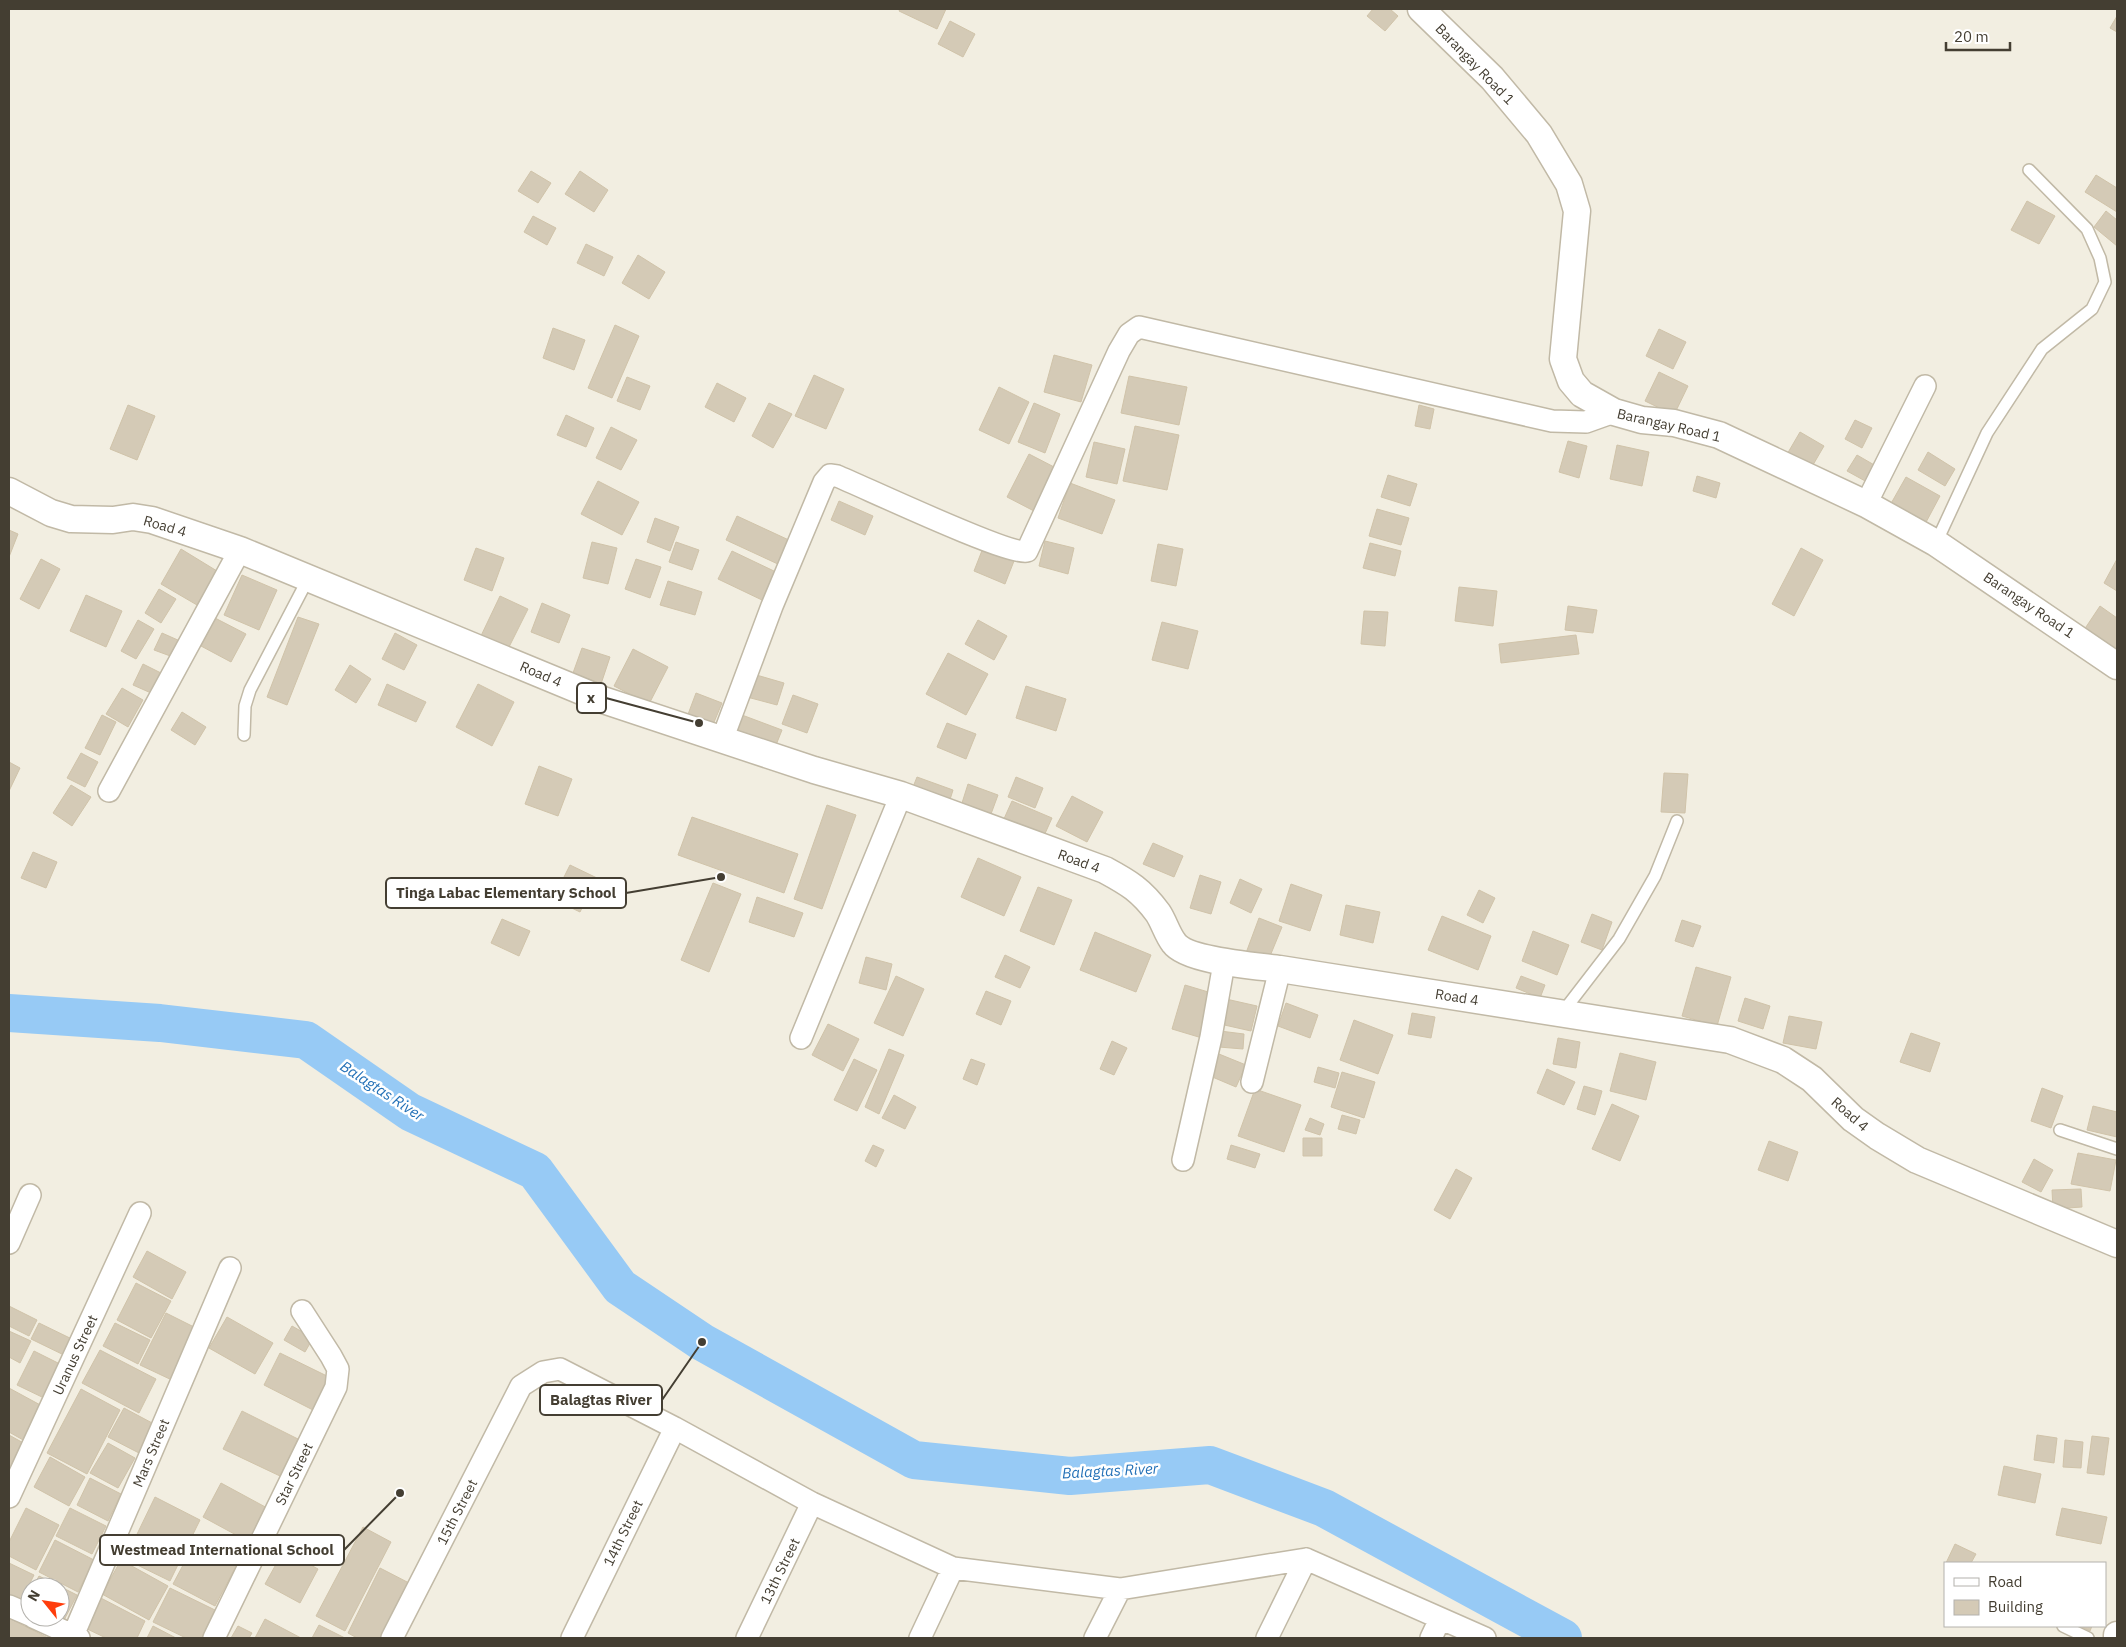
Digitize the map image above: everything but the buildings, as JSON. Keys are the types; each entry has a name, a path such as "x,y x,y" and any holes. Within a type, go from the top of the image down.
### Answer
{"street":[{"name":"Barangay Road 1","path":"1421,9 1492,78 1539,134 1569,184 1576,211 1563,359 1570,382 1582,394 1614,412 1642,420 1674,423 1719,435 1866,504 1936,543 2117,666"},
{"path":"722,740 772,606 824,482 830,475 837,476 1013,551 1027,551 1119,351 1129,334 1138,327 1552,421 1586,422 1614,412"},
{"path":"1866,504 1925,386"},
{"name":"Road 4","path":"9,491 51,513 71,519 112,520 133,517 152,520 240,550 603,700 814,770 901,795 1105,870 1136,887 1158,914 1174,944 1185,950 1224,963 1280,969 1730,1040 1784,1060 1812,1079 1853,1118 1877,1136 1917,1160 2117,1244"},
{"path":"109,791 240,550"},
{"path":"801,1038 901,795"},
{"path":"1183,1160 1211,1037 1224,963"},
{"path":"1252,1082 1280,969"},
{"path":"9,1243 30,1195"},
{"name":"Uranus Street","path":"9,1497 140,1213"},
{"name":"Mars Street","path":"74,1637 230,1268"},
{"name":"Star Street","path":"214,1638 336,1386 338,1369 332,1356 302,1310"},
{"name":"15th Street","path":"392,1638 521,1386 543,1372 560,1369 674,1428"},
{"path":"674,1428 812,1503 953,1568 1120,1589 1306,1559 1485,1638"},
{"name":"14th Street","path":"572,1638 674,1428"},
{"name":"13th Street","path":"747,1638 812,1503"},
{"path":"1268,1638 1306,1559"},
{"path":"920,1638 953,1568"},
{"path":"1095,1638 1120,1589"},
{"path":"1431,1638 1440,1619"},
{"path":"54,1627 74,1637"}],"lane":[{"path":"1936,543 1993,425 2042,350 2092,309 2105,282 2100,258 2087,229 2029,170"},
{"path":"244,735 246,706 250,690 308,577"},
{"path":"1562,1013 1619,940 1655,876 1677,821"},
{"path":"2060,1130 2117,1149"},
{"path":"2065,1627 2088,1638"}],"waterway":[{"name":"Balagtas River","path":"9,1013 160,1023 306,1040 410,1112 535,1171 620,1287 702,1342 914,1460 1070,1476 1210,1465 1324,1508 1563,1638"}],"place":[{"name":"x","path":"699,723"},
{"name":"Tinga Labac Elementary School","path":"721,877"},
{"name":"Balagtas River","path":"702,1342"},
{"name":"Westmead International School","path":"400,1493"}]}
